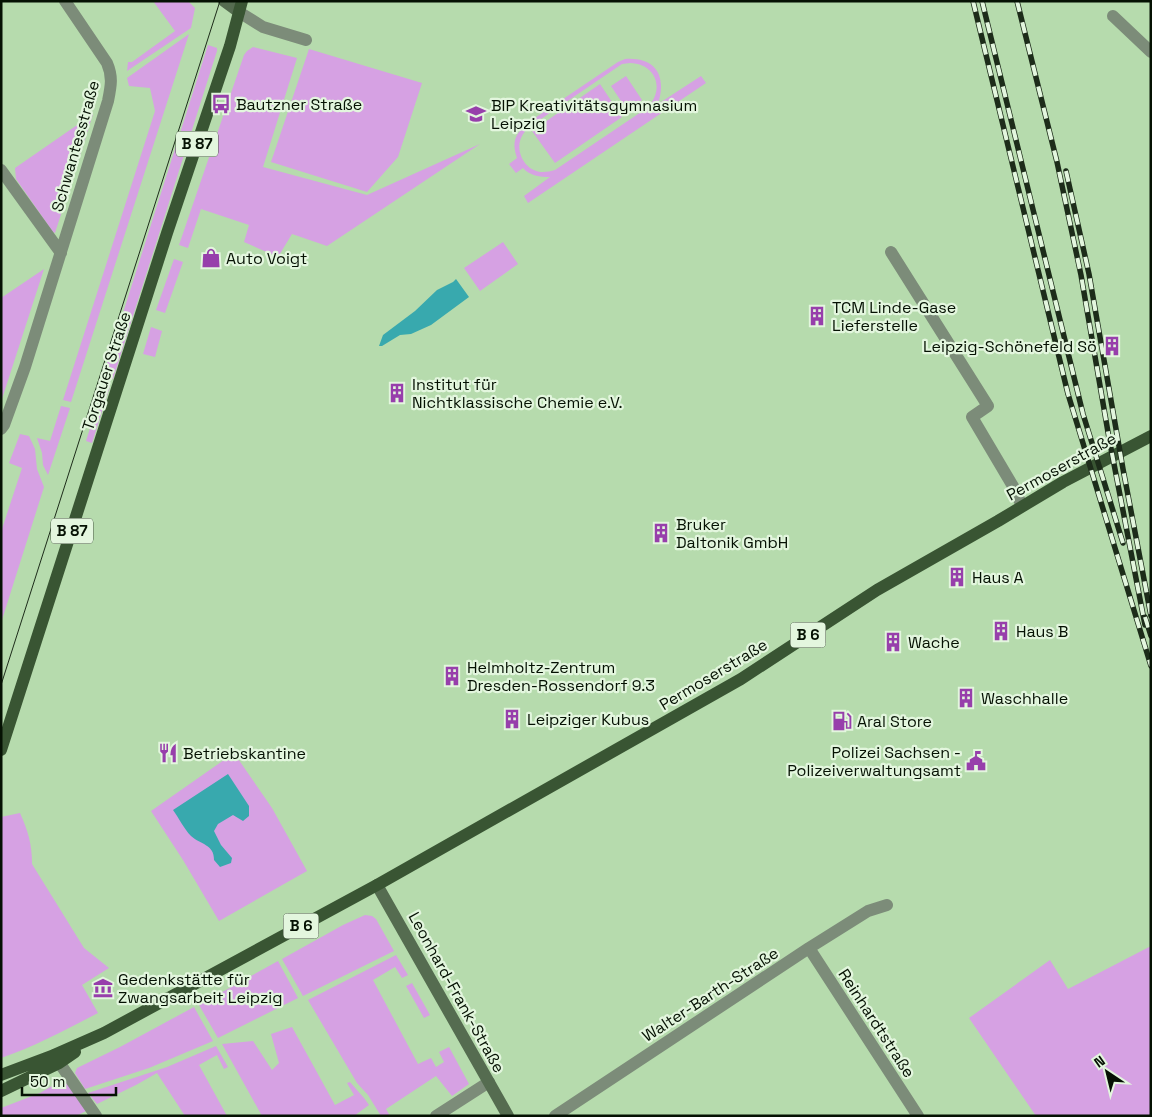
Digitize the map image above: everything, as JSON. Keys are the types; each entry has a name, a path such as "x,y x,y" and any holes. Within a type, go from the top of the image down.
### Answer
{"main road":[{"name":"Torgauer Straße","path":"1,750 167,233 230,46 241,7"},
{"name":"Permoserstraße","path":"1,1091 377,885 741,679 877,590 1063,482 1151,436"},
{"name":"Permoserstraße","path":"1,1074 57,1059"}],"street":[{"name":"Schwantesstraße","path":"2,425 25,367 108,101 111,84 111,72 107,63 65,1"},
{"path":"224,1 241,7 263,27 306,40"},
{"path":"1113,16 1151,52"},
{"name":"Schwantesstraße","path":"1,170 61,253"},
{"path":"891,252 988,406 972,417 1014,488 1022,506"},
{"name":"Leonhard-Frank-Straße","path":"377,885 508,1116"},
{"name":"Walter-Barth-Straße","path":"555,1116 809,948 866,912 886,905"},
{"name":"Reinhardtstraße","path":"809,948 918,1116"},
{"path":"57,1059 96,1116"},
{"path":"436,1116 489,1082"}],"shaded area":[{"path":"153,1 188,1 195,8 191,28 127,71 128,62 132,62 175,31"},
{"path":"189,34 71,402 63,400 155,111 150,88 129,86 127,78"},
{"path":"208,45 217,48 217,51 113,379 103,376"},
{"path":"253,47 297,58 263,167 367,195 480,144 327,246 292,234 278,257 244,242 249,225 201,209 188,248 179,245 244,55"},
{"path":"309,49 422,83 398,157 367,192 271,162"},
{"path":"625,59 636,59 644,61 656,70 660,77 661,85 658,104 701,76 706,83 528,203 524,196 550,177 535,176 523,168 516,173 509,164 517,158 514,144 519,132 526,124","holes":["622,64 639,64 652,73 657,86 653,101 647,108 555,170 537,171 523,161 520,144 521,138 528,128"]},
{"path":"626,76 642,100 627,110 611,86"},
{"path":"600,84 622,117 555,163 532,131"},
{"path":"93,114 55,233 16,179 15,168"},
{"path":"503,242 518,264 480,291 464,268"},
{"path":"174,259 183,262 165,313 156,310"},
{"path":"44,269 1,402 1,298"},
{"path":"151,327 162,331 155,357 143,354"},
{"path":"104,384 110,386 92,443 86,441"},
{"path":"61,406 70,408 48,475 43,465 42,453 37,438 50,441"},
{"path":"20,434 29,436 35,449 37,469 44,487 1,623 1,532 22,468 9,463"},
{"path":"234,753 272,808 307,871 219,921 151,811"},
{"path":"20,813 29,838 32,864 84,948 109,968 82,985 98,1013 38,1043 1,1058 1,817"},
{"path":"365,915 376,919 394,951 303,996 282,959"},
{"path":"1151,946 1151,1116 1036,1116 969,1018 1050,960 1068,989"},
{"path":"396,955 408,975 402,978 395,967 373,980 418,1064 431,1058 436,1067 444,1062 439,1052 449,1047 469,1084 452,1096 436,1076 386,1109 390,1116 381,1116 368,1095 357,1083 308,1000"},
{"path":"278,961 298,998 218,1038 199,1005"},
{"path":"412,983 430,1015 424,1018 406,986"},
{"path":"194,1007 213,1041 149,1068 85,1089 75,1073 77,1068"},
{"path":"292,1027 335,1105 354,1095 347,1083 350,1082 369,1105 354,1116 262,1116 222,1044 253,1041 272,1070 279,1063 271,1034"},
{"path":"216,1046 228,1067 224,1069 217,1055 199,1065 227,1116 185,1116 157,1073 97,1104 88,1093 167,1067"},
{"path":"64,1079 86,1111 76,1116 1,1116 1,1108 40,1093"}],"water":[{"path":"456,279 469,297 431,325 411,334 400,335 379,346 383,335 415,311 437,290"},
{"path":"228,774 249,806 249,816 243,821 233,815 218,824 214,831 221,845 232,858 231,863 220,867 214,860 212,851 191,836 173,810"}],"tram line":[{"path":"1,685 220,1"}],"railway":[{"path":"973,1 1068,394 1151,666"},
{"path":"982,1 1083,414 1123,543"},
{"path":"1017,1 1057,162 1081,275 1109,438 1145,625"},
{"path":"1066,171 1089,274 1151,616"},
{"path":"1145,617 1151,636"}],"place":[{"name":"Bautzner Straße","path":"221,104"},
{"name":"BIP Kreativitätsgymnasium Leipzig","path":"476,114"},
{"name":"Auto Voigt","path":"211,258"},
{"name":"TCM Linde-Gase Lieferstelle","path":"817,316"},
{"name":"Leipzig-Schönefeld Sö","path":"1112,346"},
{"name":"Institut für Nichtklassische Chemie e.V.","path":"397,393"},
{"name":"Bruker Daltonik GmbH","path":"661,533"},
{"name":"Haus A","path":"957,577"},
{"name":"Haus B","path":"1001,631"},
{"name":"Wache","path":"893,642"},
{"name":"Helmholtz-Zentrum Dresden-Rossendorf 9.3","path":"452,676"},
{"name":"Waschhalle","path":"966,698"},
{"name":"Leipziger Kubus","path":"512,719"},
{"name":"Aral Store","path":"842,721"},
{"name":"Betriebskantine","path":"168,753"},
{"name":"Polizei Sachsen - Polizeiverwaltungsamt","path":"976,761"},
{"name":"Gedenkstätte für Zwangsarbeit Leipzig","path":"103,988"}]}
